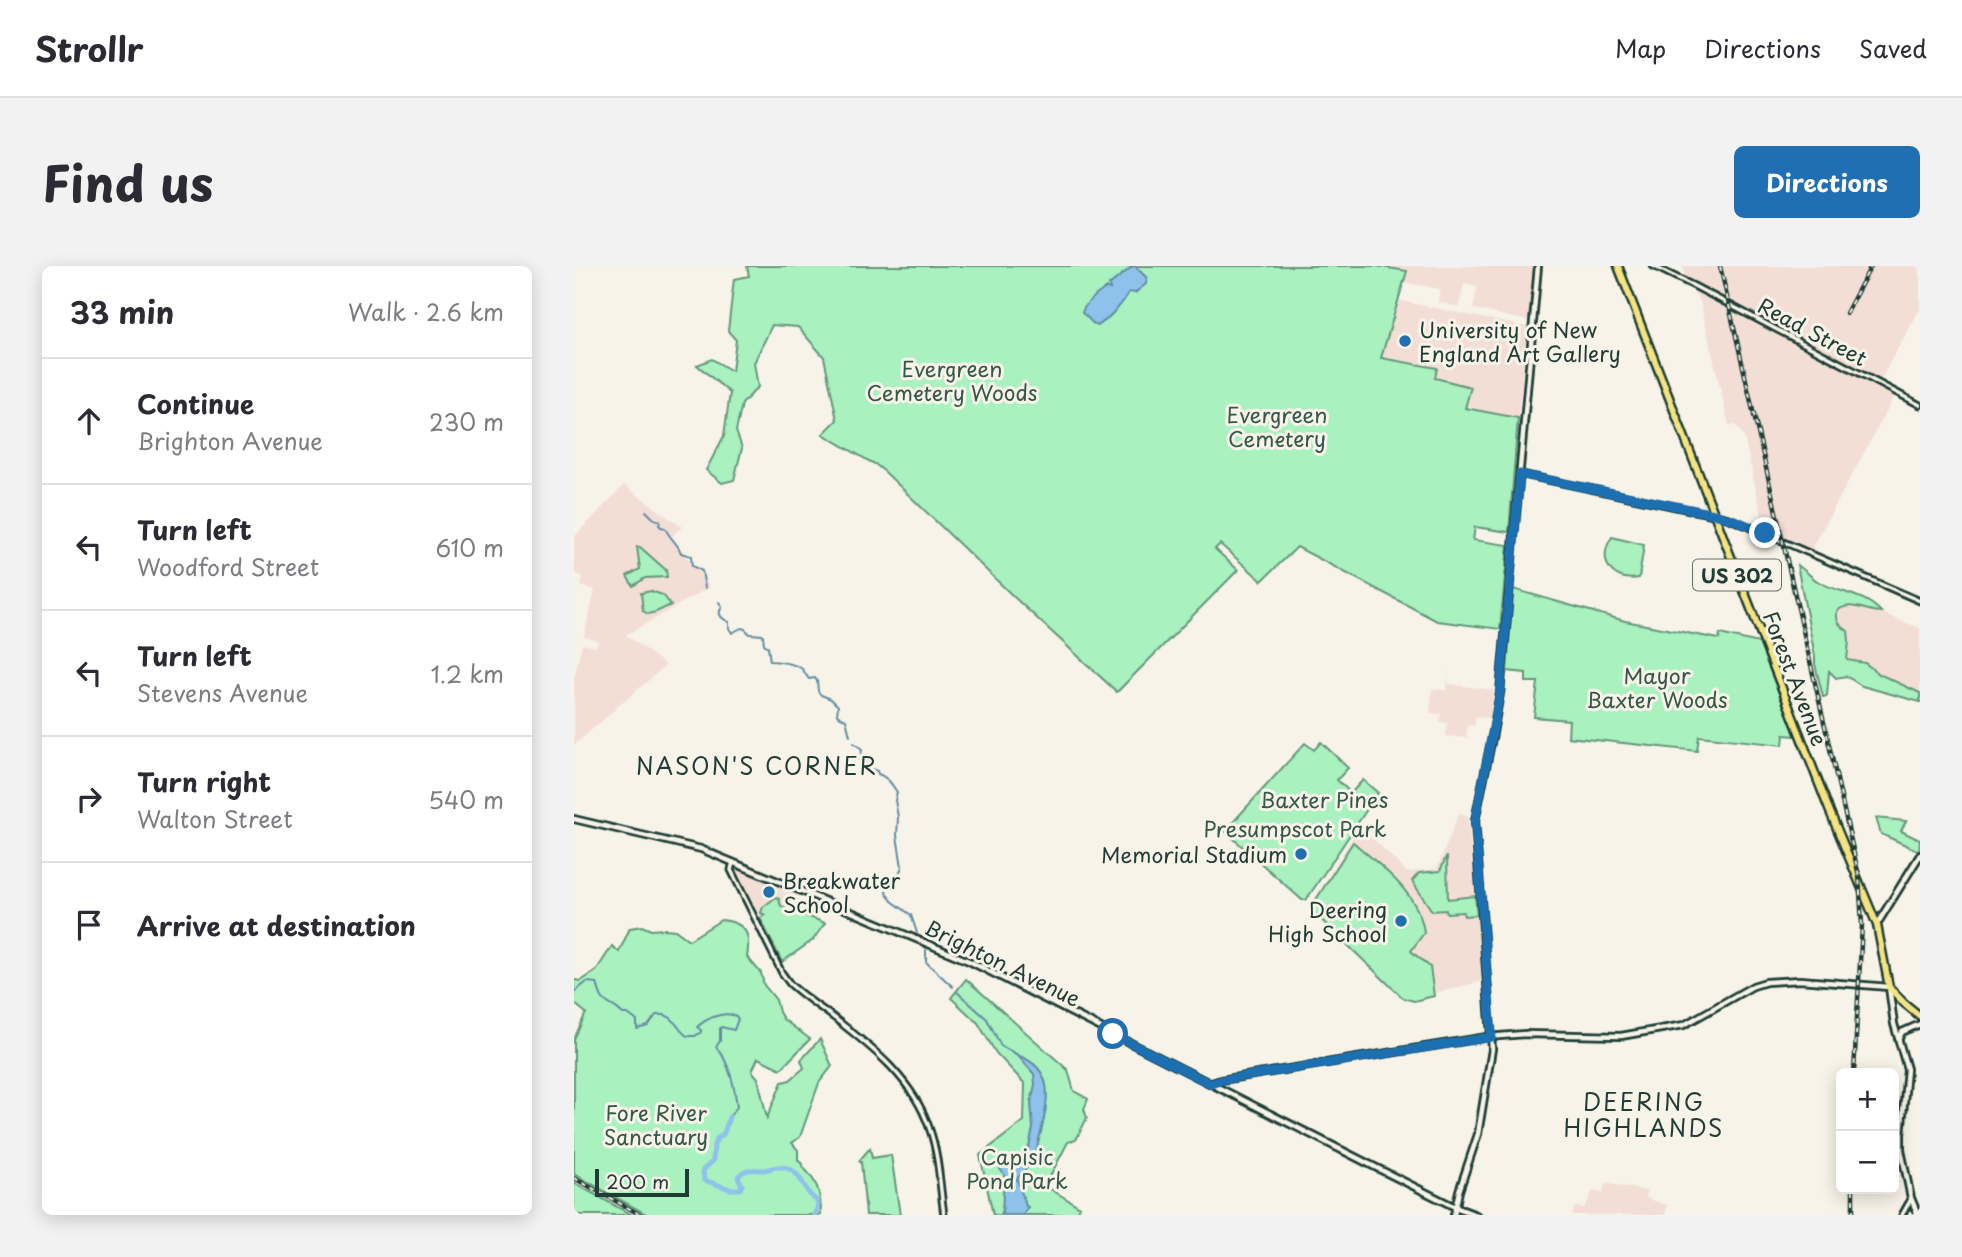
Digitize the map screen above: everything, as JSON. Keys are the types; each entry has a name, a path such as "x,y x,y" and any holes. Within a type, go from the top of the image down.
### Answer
{"highway":[{"name":"Forest Avenue","path":"1618,266 1828,807 1877,925 1889,987"},
{"path":"1889,987 1920,1016"}],"main road":[{"path":"1454,1215 1479,1128 1490,1060 1492,1037 1475,821 1500,693 1538,266"},
{"name":"Brighton Avenue","path":"574,819 701,849 986,968 1455,1207 1476,1215"},
{"path":"1877,925 1920,855"},
{"path":"1211,1084 1222,1080 1492,1037 1525,1034 1621,1036 1684,1026 1753,986 1766,982 1808,981 1889,987 1890,1006 1907,1069 1900,1143 1911,1198 1918,1215"},
{"path":"1899,1043 1902,1032 1920,1024"}],"street":[{"name":"Read Street","path":"1653,266 1920,405"},
{"path":"1520,474 1737,521 1920,601"},
{"path":"733,862 731,870 790,984 887,1062 922,1108 933,1138 944,1215"},
{"path":"1895,1028 1902,1032"},
{"path":"1902,1215 1911,1198"}],"shaded area":[{"path":"1240,266 1533,266 1528,321 1473,309 1477,287 1464,284 1459,307 1438,302 1440,289 1403,282"},
{"path":"1682,266 1920,266 1920,309 1878,384 1895,395 1811,551 1765,531 1744,436 1735,425 1729,425 1700,302 1686,279"},
{"path":"1397,300 1527,327 1518,418 1465,408 1435,378 1437,369 1381,358"},
{"path":"624,485 682,527 671,537 710,587 626,635 666,665 574,745 574,678 582,644 596,647 598,641 584,637 595,590 581,586 583,576 574,573 574,537"},
{"path":"1801,577 1920,628 1920,696 1894,695 1822,671"},
{"path":"1449,668 1448,684 1494,690 1491,718 1476,717 1474,726 1468,725 1466,738 1446,736 1447,723 1440,722 1441,714 1430,713 1432,689 1446,690"},
{"name":"Deering High School","path":"1459,813 1468,817 1483,981 1407,1000 1309,907 1360,826 1407,872 1437,869"},
{"name":"Breakwater School","path":"736,869 798,895 792,910 782,906 760,918"},
{"path":"1605,1183 1647,1191 1646,1198 1667,1205 1665,1215 1572,1215 1575,1207 1584,1208 1593,1191 1603,1193"}],"green space":[{"path":"747,266 1376,266 1407,271 1381,358 1437,368 1435,378 1471,387 1465,408 1518,418 1509,532 1475,527 1473,540 1508,545 1500,629 1437,621 1297,547 1262,581 1220,544 1215,549 1238,570 1117,692 885,472 823,434 837,420 824,357 798,327 772,325 754,363 758,387 742,404 736,431 742,448 734,480 722,483 706,470 724,436 730,393 697,365 712,359 732,371 736,340 728,331 734,279 749,276"},
{"path":"1612,537 1644,545 1639,578 1621,577 1609,568 1606,554"},
{"path":"637,547 666,570 667,577 645,578 633,586 627,576 640,569"},
{"path":"1797,565 1819,582 1860,597 1881,612 1853,606 1837,611 1839,623 1848,631 1847,660 1865,663 1879,674 1920,693 1920,702 1862,686 1846,676 1836,678 1829,671 1827,696 1823,697"},
{"name":"Mayor Baxter Woods","path":"1513,589 1625,621 1719,639 1720,634 1759,643 1796,736 1784,735 1783,745 1699,736 1697,751 1568,737 1569,720 1534,717 1538,682 1526,682 1526,673 1507,671"},
{"path":"651,591 663,595 671,605 648,614 643,611 641,593"},
{"name":"Presumpscot Park","path":"1321,742 1348,768 1337,780 1351,793 1363,780 1378,793 1306,900 1302,900 1225,831 1305,743 1314,750"},
{"path":"1876,818 1906,821 1901,831 1920,840 1919,851 1881,834"},
{"name":"Presumpscot Park","path":"1353,842 1398,882 1415,906 1424,933 1411,951 1430,967 1434,996 1414,1001 1403,998 1310,909"},
{"path":"1446,857 1448,899 1475,896 1477,915 1464,916 1463,912 1447,913 1446,910 1432,911 1412,881 1419,873 1440,871"},
{"path":"776,897 781,906 825,923 813,940 782,962 760,918 765,915 761,913 763,907"},
{"name":"Fore River Sanctuary","path":"721,920 736,923 745,931 748,942 747,957 761,973 764,985 776,1000 783,1019 810,1039 781,1069 758,1058 752,1071 758,1078 767,1118 782,1082 790,1080 804,1068 801,1060 820,1039 832,1066 819,1083 800,1137 792,1143 798,1150 798,1160 818,1188 821,1215 648,1215 574,1174 574,1039 586,1013 574,1003 574,980 581,981 596,971 612,946 619,952 630,928 642,926 651,930 675,930 689,940"},
{"name":"Capisic Pond Park","path":"966,979 1068,1070 1074,1091 1088,1099 1084,1109 1087,1118 1076,1140 1068,1142 1045,1186 1080,1207 1076,1215 993,1215 980,1155 1024,1121 1025,1084 996,1053 978,1023 951,998"},
{"path":"870,1148 872,1158 891,1155 900,1215 866,1215 859,1161"},
{"name":"Fore River Sanctuary","path":"574,1183 632,1215 574,1215"}],"water":[{"path":"1133,266 1147,278 1146,284 1135,293 1129,292 1098,326 1093,324 1082,313 1085,306 1103,290 1110,289 1109,285"},
{"path":"1017,1055 1038,1068 1043,1077 1046,1086 1046,1108 1035,1155 1017,1179 1028,1207 1023,1215 1002,1215 1004,1174 1000,1169 999,1159 1016,1160 1020,1157 1029,1147 1033,1128 1031,1103 1034,1074"}],"waterway":[{"path":"646,511 660,521 659,525 665,528 681,553 691,556 692,566 702,571 705,588"},
{"path":"719,602 722,607 720,614 729,622 732,633 741,628 750,634 763,635 770,661 796,666 802,669 809,679 815,678 821,695 838,706 837,715 846,720 850,736"},
{"path":"854,743 862,749 861,756 871,769 887,779 897,792 897,836 902,867 897,878 887,886 886,893 911,915 917,933"},
{"path":"926,950 926,962 953,987"},
{"path":"574,992 587,982 597,983 604,1000 637,1021 637,1029 648,1026 656,1015 662,1015 671,1018 687,1036 695,1036 701,1032 697,1027 710,1018 726,1014 736,1016 738,1019 734,1030 721,1027 720,1041 716,1047 728,1067 735,1092 737,1107 729,1117"},
{"path":"957,992 987,1019 1001,1046 1018,1055"},
{"path":"729,1117 724,1133 714,1145 713,1161 703,1170 704,1180 730,1189 740,1189 742,1185 738,1177 747,1170 786,1168 796,1173 817,1201 815,1215"}],"railway":[{"path":"1720,266 1859,876 1862,925 1854,1068"},
{"path":"1846,313 1871,266"},
{"path":"574,1178 641,1215"},
{"path":"1853,1194 1853,1215"}],"place":[{"name":"University of New England Art Gallery","path":"1405,341"},
{"name":"Memorial Stadium","path":"1301,854"},
{"name":"Breakwater School","path":"769,892"},
{"name":"Deering High School","path":"1401,921"}],"district":[{"name":"NASON'S CORNER","path":"757,765"},
{"name":"DEERING HIGHLANDS","path":"1644,1114"}],"route":[{"path":"1113,1034 1211,1084 1222,1080 1492,1037 1475,821 1500,693 1520,474 1714,514 1765,533"}],"park label":[{"name":"Evergreen Cemetery Woods","path":"952,380"},
{"name":"Evergreen Cemetery","path":"1277,426"},
{"name":"Baxter Pines","path":"1324,799"}]}
